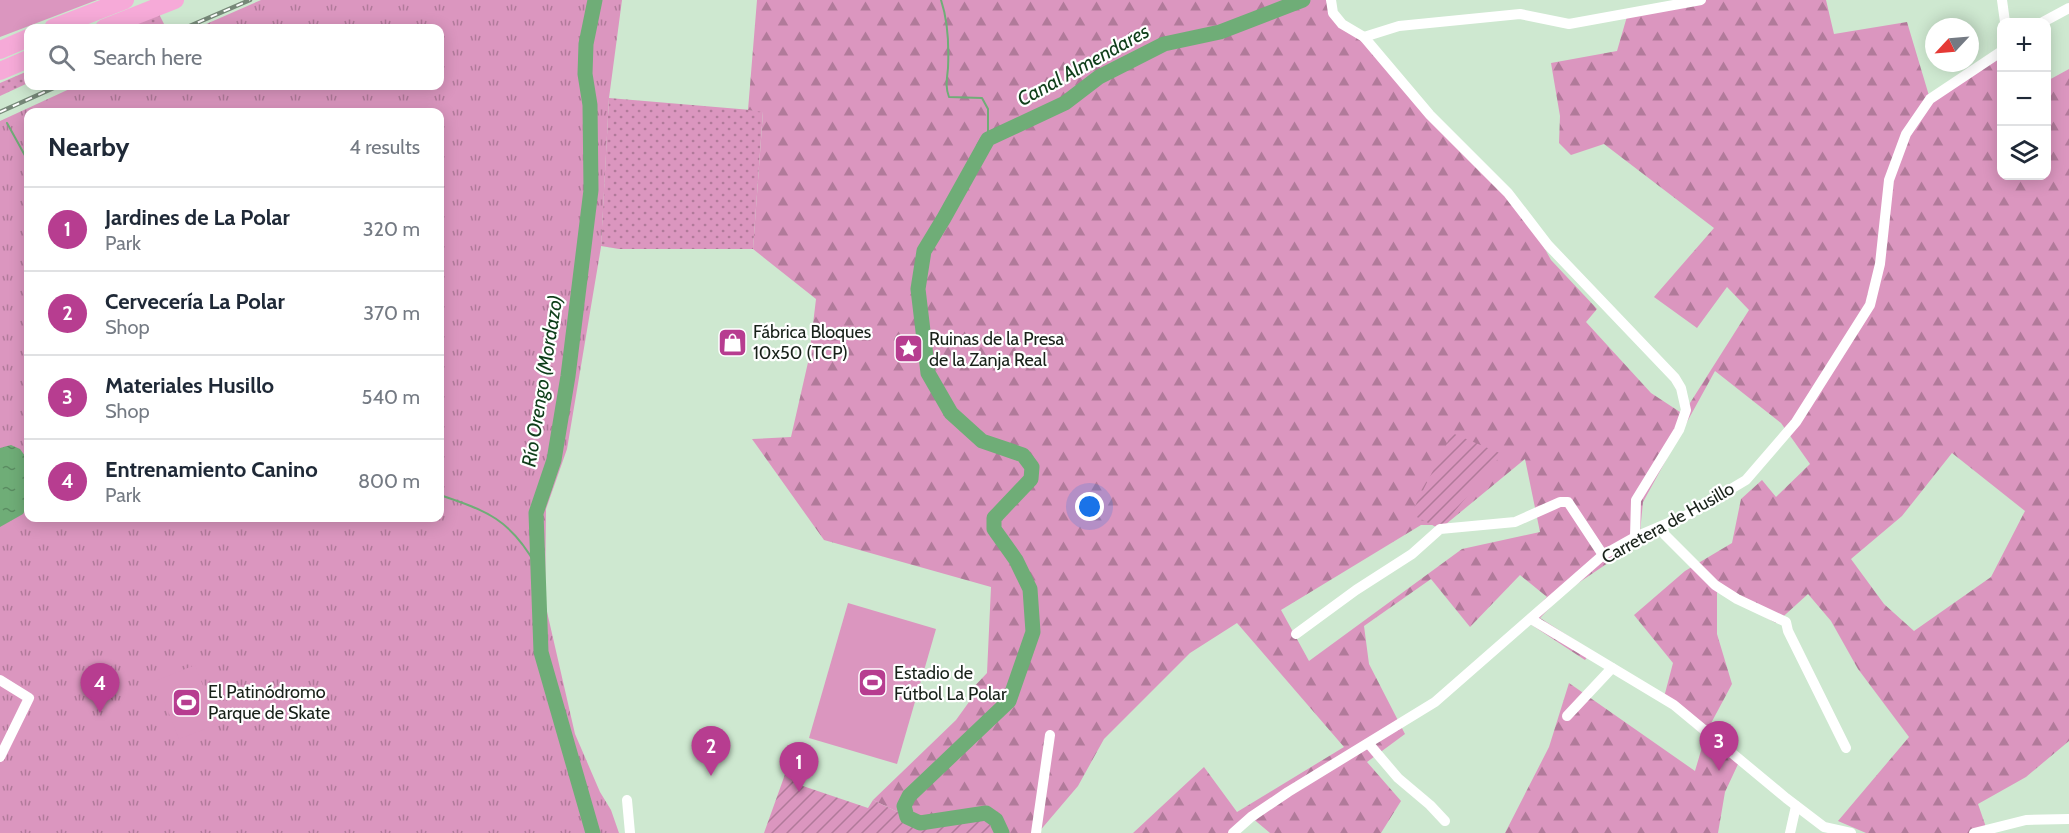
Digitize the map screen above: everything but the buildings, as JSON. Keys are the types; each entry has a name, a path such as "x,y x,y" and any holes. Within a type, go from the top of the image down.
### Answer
{"highway":[{"path":"63,24 125,0"},
{"path":"145,12 166,0"},
{"path":"114,24 175,0"},
{"path":"0,50 24,40"},
{"path":"0,71 24,61"}],"street":[{"path":"1331,0 1333,13 1342,24 1364,38 1430,115 1508,193 1548,245 1675,378 1681,388 1686,410 1679,430 1636,500 1635,537"},
{"path":"1364,38 1398,26 1520,14 1569,24 1701,0"},
{"path":"2001,0 2004,18"},
{"path":"2051,18 2069,9"},
{"name":"Carretera de Husillo","path":"1233,833 1251,817 1288,792 1442,697 1603,555 1635,537 1689,514 1746,480 1796,422 1870,305 1880,264 1889,180 1906,135 1930,99 1997,54"},
{"path":"1296,634 1356,590 1412,554 1440,529 1515,522 1560,502 1568,502 1603,555"},
{"path":"1660,527 1665,535 1715,585 1786,622 1788,631 1846,748"},
{"path":"1531,619 1674,705 1824,827 1851,833"},
{"path":"1567,716 1612,668"},
{"path":"0,680 29,698 0,758"},
{"path":"1036,833 1050,735"},
{"path":"1369,744 1398,778 1445,821"},
{"path":"627,800 630,833"},
{"path":"1790,833 1796,806"},
{"path":"1974,833 2026,820 2069,819"}],"green space":[{"path":"0,0 97,0 34,24 24,24 24,28 0,37"},
{"path":"261,0 622,0 609,98 601,247 567,449 546,509 545,603 575,734 600,792 611,810 619,833 0,833 0,121 24,110 24,522 444,522 444,108 28,108 67,90 444,90 444,24 206,24"},
{"path":"757,0 1331,0 1333,13 1364,37 1530,222 1551,260 1597,309 1586,322 1651,393 1683,414 1749,310 1727,287 1697,328 1654,297 1714,228 1604,144 1571,155 1559,143 1560,116 1551,63 1617,51 1628,13 1701,0 1826,0 1834,34 1907,22 1930,99 1969,72 1979,72 1979,65 1997,53 1997,180 2051,180 2051,79 2069,69 2069,741 2026,777 1978,804 1987,830 1974,833 1866,833 1838,821 1909,737 1858,669 1831,621 1808,594 1776,623 1717,592 1717,634 1732,684 1709,727 1739,762 1725,792 1718,833 1505,833 1549,747 1569,683 1695,771 1705,737 1663,701 1673,663 1634,615 1685,571 1732,543 1741,499 1762,480 1776,497 1810,464 1781,423 1715,371 1643,502 1639,542 1565,592 1540,618 1592,651 1585,660 1524,620 1547,597 1520,575 1470,627 1431,579 1364,626 1369,664 1405,734 1367,762 1401,801 1381,833 1270,833 1251,817 1233,833 1133,833 1204,767 1237,812 1344,747 1237,623 1190,653 1104,739 1078,786 1038,833 1002,833 986,813 920,823 873,800 956,720 969,702 970,691 987,673 991,587 824,540 752,439 791,437 809,358 816,299 753,249 763,112 748,110","holes":["1952,453 2025,511 1991,577 1914,631 1884,604 1851,559 1902,516","1525,459 1540,532 1462,549 1309,661 1281,610 1421,525 1433,525 1440,529"]},
{"path":"159,14 164,24 135,24"},
{"path":"24,73 24,85 0,96 0,83"},
{"path":"609,98 763,111 753,249 619,249 601,246"},
{"path":"1452,433 1502,454 1440,529 1411,514"},
{"name":"Estadio de Fútbol La Polar","path":"848,603 936,629 897,764 809,738"},
{"name":"El Patinódromo Parque de Skate","path":"195,665 218,724 179,739 156,681"},
{"path":"788,766 798,770 794,783 868,808 873,800 920,823 986,813 996,820 1002,833 764,833"}],"water":[{"path":"11,445 20,449 24,454 24,512 0,527 0,448"}],"waterway":[{"name":"Río Orengo (Mordazo)","path":"593,833 541,652 536,513 554,460 568,376 591,190 590,105 585,74 586,44 595,0"},
{"path":"941,0 948,34 947,86 949,97 982,98 988,109 988,139"},
{"name":"Canal Almendares","path":"1002,833 996,820 986,813 920,823 907,817 904,806 909,796 1009,701 1033,632 1030,589 1016,560 994,529 994,518 1031,479 1032,467 1023,455 982,441 951,413 928,373 918,289 924,251 988,139 1065,103 1099,77 1164,44 1220,32 1303,0"},
{"path":"7,123 24,154"},
{"path":"444,496 484,512 507,527 517,537 536,565"}],"railway":[{"path":"194,24 250,0"},
{"path":"0,112 49,90"}],"place":[{"name":"Fábrica Bloques 10x50 (TCP)","path":"732,342"},
{"name":"Ruinas de la Presa de la Zanja Real","path":"908,349"},
{"name":"Estadio de Fútbol La Polar","path":"873,683"},
{"name":"El Patinódromo Parque de Skate","path":"187,702"},
{"name":"Entrenamiento Canino","path":"100,713"},
{"name":"Materiales Husillo","path":"1719,771"},
{"name":"Cervecería La Polar","path":"711,776"},
{"name":"Jardines de La Polar","path":"799,792"}]}
